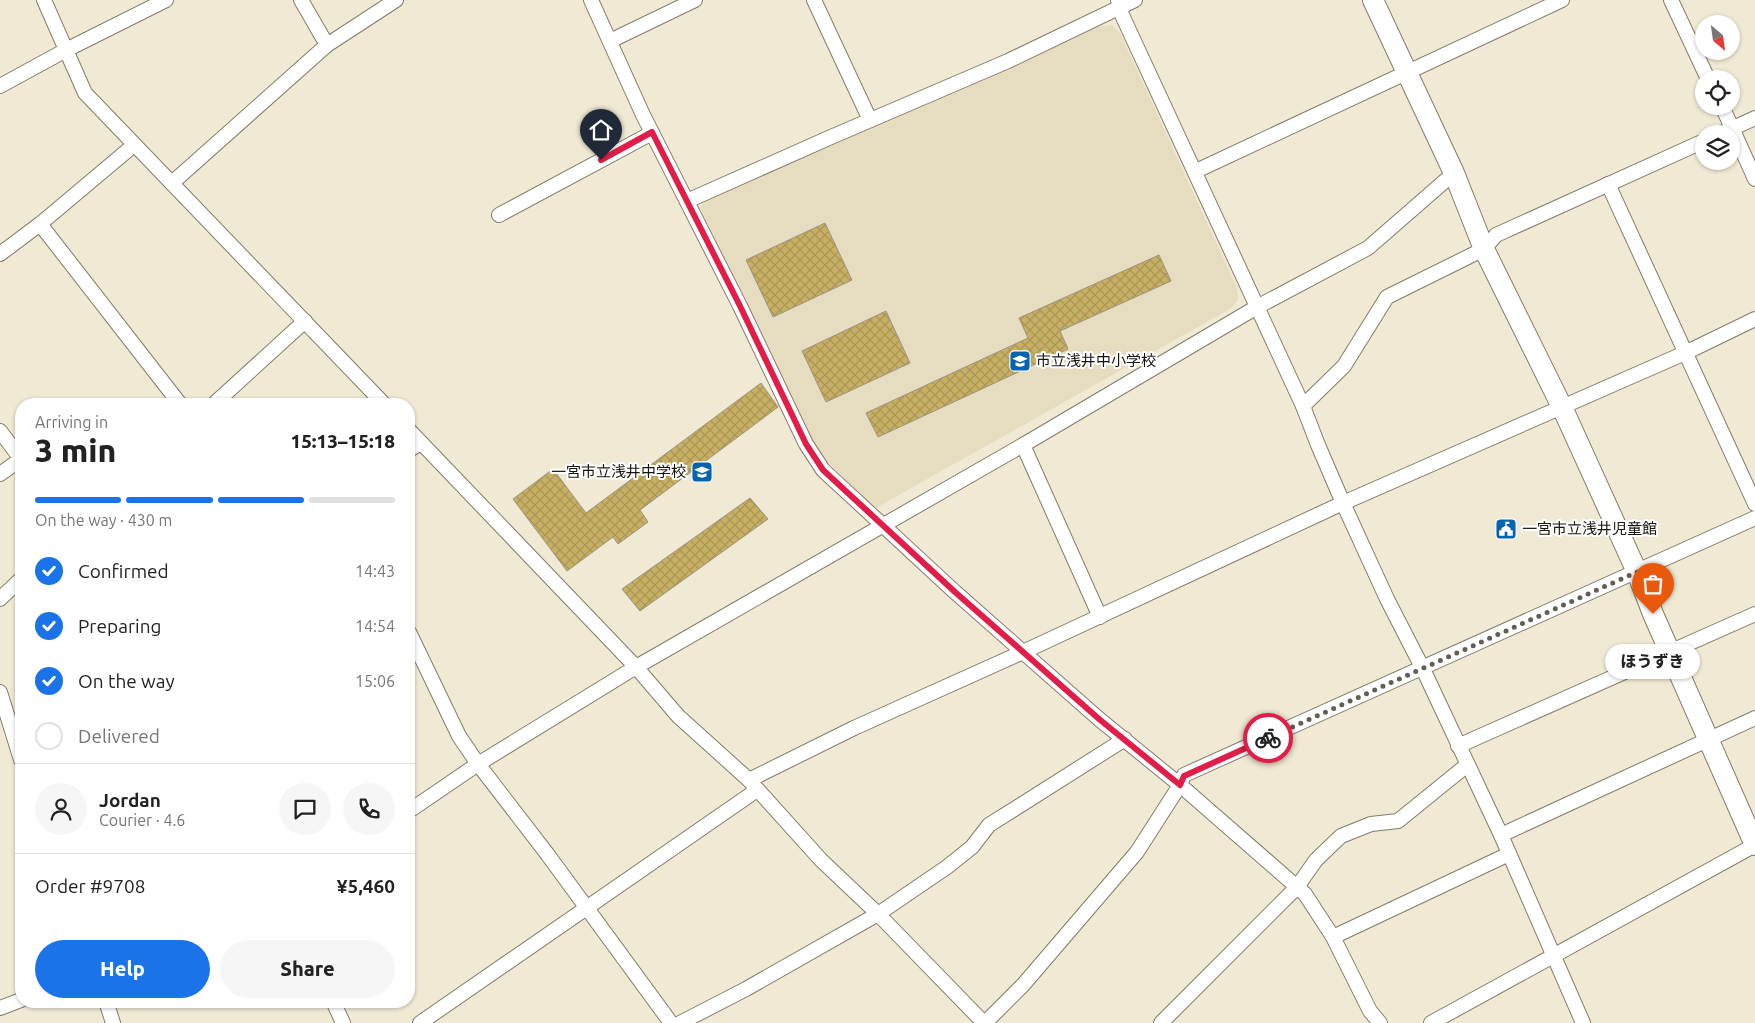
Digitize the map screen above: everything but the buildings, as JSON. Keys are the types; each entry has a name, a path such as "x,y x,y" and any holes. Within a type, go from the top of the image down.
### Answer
{"street":[{"path":"44,0 85,93 378,398"},
{"path":"0,86 66,50 166,0"},
{"path":"301,0 327,45"},
{"path":"172,183 327,45 396,0"},
{"path":"591,0 652,132 806,444 823,470 1023,652 1297,886 1305,894 1333,937 1370,1011 1380,1023"},
{"path":"610,41 695,0"},
{"path":"814,0 870,120"},
{"path":"687,201 1008,61 1119,3 1135,0"},
{"path":"1373,0 1454,173 1484,249 1562,407 1637,572 1755,845 1431,1023"},
{"path":"1196,171 1562,0"},
{"path":"1671,0 1704,70"},
{"path":"1119,3 1122,15 1196,171 1303,406 1343,503 1387,599 1423,669 1501,835 1583,1023"},
{"path":"1739,125 1755,118"},
{"path":"499,215 652,132"},
{"path":"0,254 40,224 134,145"},
{"path":"1303,406 1344,366 1387,297 1484,249 1496,235 1695,145"},
{"path":"1740,154 1755,179"},
{"path":"415,806 478,764 636,667 1258,308 1368,248 1454,173"},
{"path":"1608,184 1755,504"},
{"path":"40,224 175,398"},
{"path":"420,1023 586,908 753,785 854,728 1100,617 1343,503 1562,407 1755,319"},
{"path":"221,398 305,321"},
{"path":"0,431 15,451"},
{"path":"415,436 636,667 678,716 753,785 821,860 878,914 984,1023 1023,986 1137,852 1184,776 1755,518"},
{"path":"415,446 421,443"},
{"path":"1023,445 1100,617"},
{"path":"0,474 15,463"},
{"path":"0,599 15,585"},
{"path":"1458,746 1755,614"},
{"path":"415,644 460,736 478,764 548,855 671,1023"},
{"path":"0,692 15,741"},
{"path":"1501,835 1755,718"},
{"path":"680,1023 746,989 878,914 947,867 972,847 989,825 1125,739"},
{"path":"1161,1023 1297,886 1316,860 1341,836 1371,824 1398,821 1467,765"},
{"path":"1333,937 1509,854"},
{"path":"0,1008 15,1002"},
{"path":"108,1008 113,1023"},
{"path":"336,1008 343,1023"}],"shaded area":[{"path":"1112,25 1120,33 1237,288 1238,300 1230,309 874,509 817,449 700,208 707,198 993,76 1097,27"}],"way so far":[{"path":"1268,738 1637,572 1653,614"}],"place":[{"name":"市立浅井中小学校","path":"1020,361"},
{"name":"一宮市立浅井中学校","path":"702,472"},
{"name":"一宮市立浅井児童館","path":"1506,529"},
{"name":"ほうずき","path":"1653,614"}],"route":[{"path":"601,160 652,132 740,306 806,444 823,470 955,592 1099,719 1180,785 1184,776 1268,738"}]}
